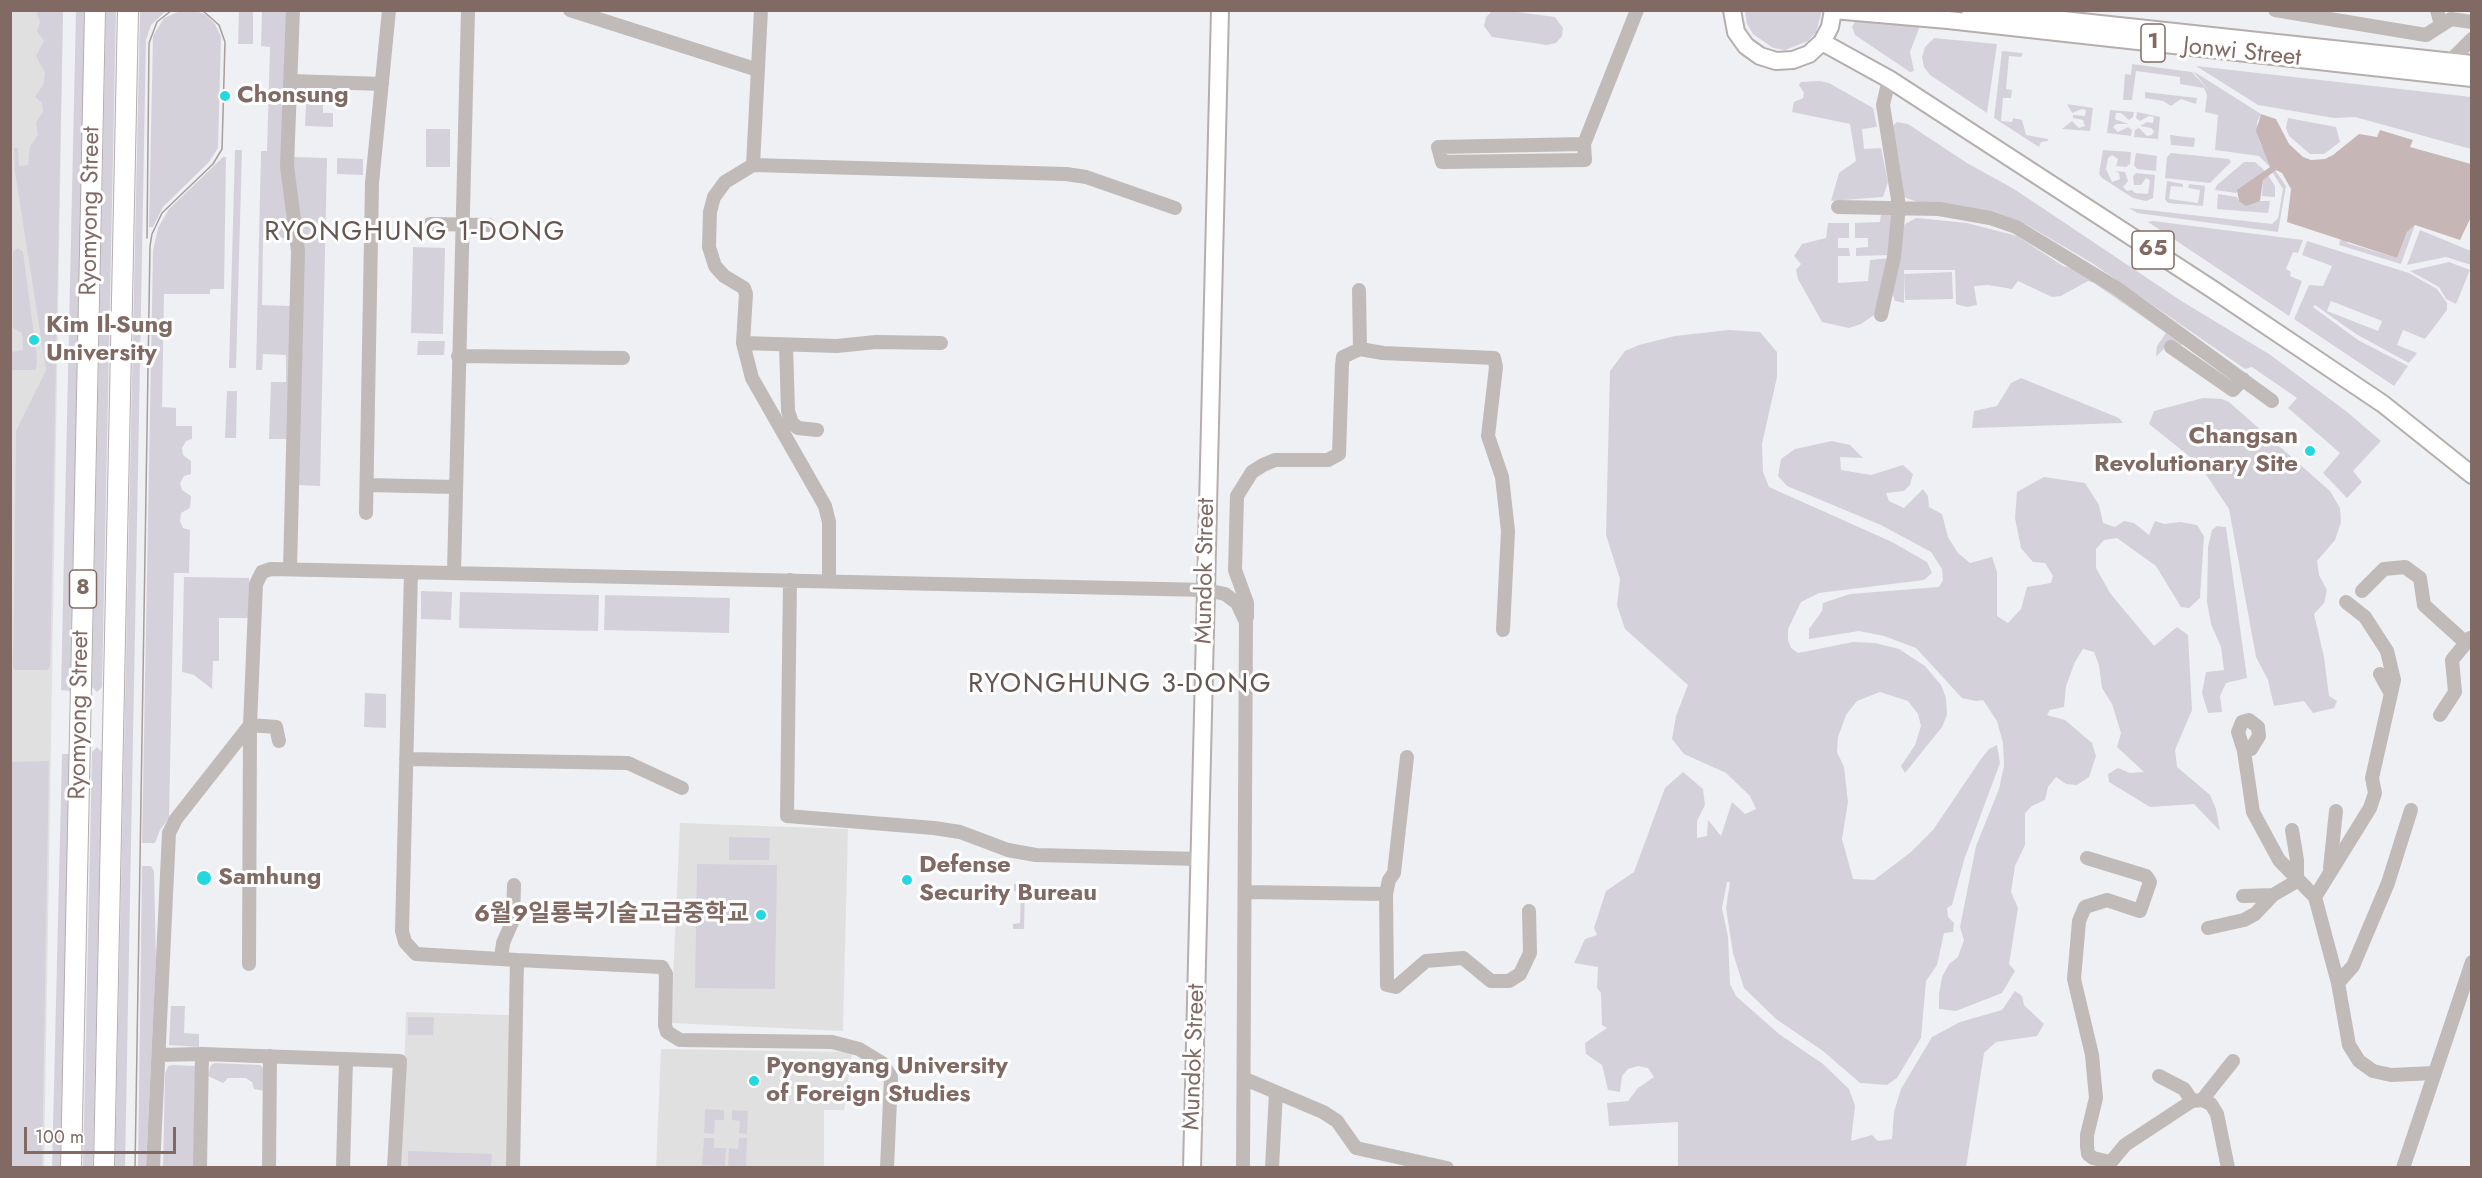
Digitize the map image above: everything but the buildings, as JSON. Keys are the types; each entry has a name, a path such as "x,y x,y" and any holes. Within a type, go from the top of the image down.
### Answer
{"highway":[{"name":"Ryomyong Street","path":"70,1167 95,10"},
{"name":"Ryomyong Street","path":"104,1167 128,10"}],"main road":[{"name":"Mundok Street","path":"1192,1167 1220,10"},
{"path":"1732,10 1736,32 1746,46 1760,56 1776,61 1793,60 1809,54 1822,42 1830,27 1833,10"},
{"name":"Jonwi Street","path":"1833,10 1948,20 2472,78"},
{"name":"Jonwi Street","path":"1970,10 2472,64"},
{"name":"65","path":"1822,42 1889,79 2317,359 2383,404 2472,475"}],"street":[{"path":"291,569 298,251 287,166 293,10"},
{"path":"366,513 372,183 388,10"},
{"path":"454,572 468,10"},
{"path":"570,10 758,70"},
{"path":"753,165 761,10"},
{"path":"1584,144 1438,147 1442,162 1585,160 1584,144 1637,10"},
{"path":"2275,10 2340,16 2426,35 2451,19 2472,22"},
{"path":"2437,10 2441,25"},
{"path":"2450,61 2472,39"},
{"path":"1881,315 1894,257 1899,206 1883,105 1889,79"},
{"path":"291,81 382,84"},
{"path":"829,581 829,522 825,506 752,378 743,343 746,294 739,283 724,276 715,266 709,247 710,212 714,197 725,182 753,165 1066,174 1086,177 1175,208"},
{"path":"1838,207 1899,206 1980,216 2016,227 2118,289 2272,401"},
{"path":"429,224 489,225"},
{"path":"1359,290 1360,349"},
{"path":"743,343 786,345 941,343"},
{"path":"786,345 788,411 792,423 798,428 817,430"},
{"path":"2170,347 2233,390 2242,379"},
{"path":"1243,1167 1247,603 1235,570 1237,496 1248,477 1263,465 1275,460 1328,460 1339,454 1343,357 1360,349 1383,353 1494,358 1496,367 1488,436 1502,477 1508,531 1503,630"},
{"path":"458,356 622,358"},
{"path":"367,485 456,487"},
{"path":"2362,591 2384,569 2405,567 2420,578 2424,605 2469,640 2452,660 2455,692 2440,715"},
{"path":"249,964 250,724 256,584 262,572 271,569 291,569 454,572 1206,590 1224,594 1237,603 1246,622"},
{"path":"411,572 402,931 409,949 425,956 662,967 666,974 665,1024 667,1032 680,1040 832,1042 859,1049 882,1063 891,1077 887,1167"},
{"path":"790,580 787,816 960,832 991,845 1036,855 1200,859"},
{"path":"2315,897 2370,808 2375,793 2373,778 2376,762 2394,681 2387,651 2365,617 2346,602"},
{"path":"2380,674 2391,693"},
{"path":"250,724 276,727 279,741"},
{"path":"153,1167 169,833 176,819 250,724"},
{"path":"2244,751 2253,812 2279,860 2315,897 2338,983 2349,1046 2359,1060 2373,1071 2391,1075 2434,1073"},
{"path":"2364,753 2376,762"},
{"path":"1407,757 1394,873 1389,880 1386,894 1387,985 1391,988 1396,987 1426,961 1463,958 1491,981 1509,981 1520,974 1530,953 1529,911"},
{"path":"406,759 628,763 682,788"},
{"path":"2338,983 2353,966 2388,883 2411,810"},
{"path":"2329,873 2336,811"},
{"path":"2292,830 2297,860 2297,881"},
{"path":"2087,858 2146,876 2150,882 2140,911 2107,900 2085,907 2079,921 2074,979 2092,1055 2096,1098 2087,1135 2088,1154 2109,1166 2125,1145 2197,1101 2233,1062"},
{"path":"2208,928 2244,920 2254,914 2273,895 2297,881"},
{"path":"501,959 503,943 513,920 514,885"},
{"path":"1246,892 1386,894"},
{"path":"2243,896 2273,895"},
{"path":"513,1167 517,960"},
{"path":"2403,1167 2472,962"},
{"path":"159,1054 400,1061 394,1167"},
{"path":"200,1167 202,1054"},
{"path":"269,1167 270,1056"},
{"path":"343,1167 346,1059"},
{"path":"2159,1076 2184,1089 2197,1101 2211,1104 2217,1114 2228,1167"},
{"path":"1245,1079 1323,1112 1337,1121 1356,1148 1447,1167"},
{"path":"1272,1167 1276,1092"}],"shaded area":[{"path":"85,10 70,691 61,690 76,11"},
{"path":"116,10 102,687 97,692 92,687 106,11"},
{"path":"167,10 151,25 146,40 125,1167 115,1168 140,11"},
{"path":"1745,10 1822,11 1816,32 1808,41 1785,50 1773,48 1753,34 1747,24"},
{"name":"Kim Il-Sung University","path":"10,11 63,11 44,1168 10,1167"},
{"path":"36,11 63,11 50,667 47,670 15,670 13,667 16,431 46,370 15,172 14,148 18,148 19,166 28,165 30,146 38,135 36,122 43,112 42,103 35,97 43,85 45,73 36,56 44,41 37,31 40,22"},
{"path":"180,11 205,14 215,24 221,37 218,148 209,162 163,207 153,227 149,227 153,36 164,18"},
{"path":"239,11 253,11 253,44 238,44"},
{"path":"262,11 288,11 284,183 287,222 291,238 263,238 262,305 291,306 288,439 269,439 271,382 286,382 286,355 263,354 262,370 256,370 261,151 267,151 270,47 261,46"},
{"path":"1492,11 1555,17 1563,28 1562,36 1556,43 1547,45 1492,37 1484,26 1486,17"},
{"path":"1856,20 1920,26 1910,52 1914,71 1910,72 1855,35 1852,27"},
{"path":"1934,38 1997,44 1987,113 1930,75 1924,67 1922,57 1925,47"},
{"path":"2002,51 2023,53 2021,57 2009,56 2006,89 2012,90 2011,98 2003,98 2001,121 2012,122 2013,118 2022,120 2026,135 2048,139 2048,141 2041,142 2039,147 1994,118"},
{"path":"2132,64 2192,72 2210,92 2193,71 2261,114 2257,122 2260,143 2268,155 2270,167 2259,156 2215,150 2218,115 2205,112 2207,95 2204,88 2180,84 2180,77 2136,71 2132,100 2123,100 2125,74 2131,75"},
{"path":"2196,66 2471,97 2471,149 2355,117 2334,118 2258,105"},
{"path":"1801,82 1829,83 1873,108 1877,127 1862,129 1864,149 1881,148 1888,182 1883,197 1831,201 1839,173 1856,161 1850,124 1792,112 1794,102 1803,98 1804,93 1799,85"},
{"path":"2145,92 2197,98 2196,104 2181,99 2171,106 2163,101 2145,98"},
{"path":"306,104 323,105 323,113 333,113 333,127 305,126"},
{"path":"2067,104 2093,108 2090,131 2062,129 2072,121 2079,128 2085,126 2083,120 2073,118 2073,115 2085,116 2086,110 2082,109 2072,113"},
{"path":"2110,110 2134,112 2133,117 2129,120 2121,113 2116,113 2115,119 2128,124 2116,124 2113,127 2118,132 2128,127 2132,130 2131,136 2107,133"},
{"path":"2137,112 2160,117 2158,139 2134,137 2135,130 2139,128 2147,136 2152,135 2154,131 2151,128 2140,126 2147,122 2153,123 2154,117 2149,116 2140,121 2136,118"},
{"path":"2261,114 2276,119 2289,144 2303,157 2311,160 2325,159 2333,155 2359,134 2377,137 2380,130 2413,140 2410,147 2471,164 2471,217 2460,240 2415,225 2407,232 2397,258 2287,222 2291,189 2282,173 2276,170 2263,180 2260,201 2246,206 2239,201 2237,190 2270,167 2256,131"},
{"path":"2288,118 2336,127 2340,142 2324,154 2310,154 2289,136 2286,128"},
{"path":"1897,122 1908,124 1967,163 2014,189 2183,302 2269,354 2346,411 2381,441 2353,471 2362,482 2347,498 2323,473 2340,453 2288,408 2297,398 2252,367 2245,369 2092,263 2027,225 1985,210 1917,202 1904,197 1899,187 1890,128"},
{"path":"426,129 450,129 450,167 426,167"},
{"path":"2170,135 2195,138 2194,147 2171,145"},
{"path":"235,150 242,150 236,368 229,368"},
{"path":"2103,150 2131,152 2130,164 2126,167 2116,166 2118,159 2112,155 2108,158 2106,169 2112,182 2120,179 2119,173 2115,171 2125,172 2128,181 2123,187 2127,191 2148,194 2150,180 2146,178 2141,185 2134,185 2133,176 2136,173 2155,175 2153,198 2146,201 2133,198 2102,178 2099,174"},
{"path":"2136,153 2157,156 2156,171 2137,169 2134,165"},
{"path":"2171,153 2229,159 2231,162 2210,183 2165,178 2167,157"},
{"path":"223,157 226,157 224,289 210,289 210,294 164,294 162,407 176,408 176,426 192,426 192,439 186,441 182,448 183,455 191,461 191,474 184,476 180,483 182,490 191,496 190,508 181,513 180,521 183,528 190,530 189,573 174,573 169,818 160,830 155,843 142,843 153,251 158,228 169,209"},
{"path":"294,157 327,158 320,486 297,485 303,234 293,191"},
{"path":"337,158 363,159 363,175 337,174"},
{"path":"2244,162 2255,162 2265,171 2236,193 2215,190 2217,185"},
{"path":"2275,170 2286,186 2278,232 2137,213 2129,208 2272,224 2278,218 2283,189 2272,172"},
{"path":"2268,175 2275,186 2275,197 2262,196 2263,180"},
{"path":"2167,181 2183,184 2183,187 2171,186 2169,199 2198,203 2200,190 2188,188 2189,184 2205,186 2203,206 2168,203 2165,199"},
{"path":"2218,194 2237,197 2239,201 2270,201 2268,213 2217,209"},
{"path":"1881,214 1895,214 1891,255 1856,256 1856,248 1868,247 1868,238 1855,238 1855,223 1880,222"},
{"path":"1916,218 1967,223 2017,236 2063,266 2079,270 2185,341 2179,348 2170,342 2156,357 2157,346 2166,333 2088,281 2061,296 2052,297 2018,281 2012,289 1988,285 1974,286 1977,305 1967,307 1956,304 1955,270 1904,270 1904,303 1895,301 1892,293 1900,235 1905,224"},
{"path":"2148,222 2303,240 2298,253 2293,252 2286,269 2291,272 2290,276 2302,281 2289,316"},
{"path":"1828,223 1849,223 1849,238 1838,238 1838,248 1849,248 1850,256 1838,256 1838,283 1868,281 1870,260 1891,258 1877,313 1861,324 1849,328 1822,322 1798,279 1796,270 1801,264 1794,256 1802,244 1826,238"},
{"path":"2415,225 2401,264 2339,245 2341,238 2348,240 2347,243 2397,258 2407,232"},
{"path":"2420,230 2471,251 2471,265 2446,257 2407,265"},
{"path":"2307,241 2409,273 2437,289 2447,303 2447,310 2425,339 2403,330 2397,345 2417,353 2409,363 2356,334 2315,305 2313,307 2358,340 2408,366 2394,386 2294,319 2309,285 2323,286 2332,266 2302,255","holes":["2331,301 2382,321 2378,331 2327,311"]},
{"path":"413,247 445,248 443,334 411,333"},
{"path":"18,248 23,252 37,357 36,370 11,370 11,352 23,350 22,333 13,328 13,252"},
{"path":"2449,262 2470,270 2456,304 2446,299 2439,287 2410,271"},
{"path":"1952,272 1953,299 1905,300 1904,274"},
{"path":"1729,330 1760,332 1777,352 1777,377 1762,444 1763,472 1769,487 1892,542 1927,562 1932,573 1924,580 1819,593 1801,602 1788,629 1791,648 1798,653 1853,642 1875,643 1899,649 1925,666 1941,685 1946,698 1947,715 1942,727 1905,773 1901,766 1915,745 1921,726 1918,714 1908,701 1880,692 1857,701 1846,715 1838,737 1837,752 1844,767 1848,802 1842,839 1853,879 1874,880 1911,852 1933,830 1989,749 1997,745 2000,763 1964,860 1952,905 1947,908 1948,917 1954,923 1953,932 1944,933 1937,965 1926,981 1921,1038 1897,1078 1887,1085 1860,1083 1823,1051 1776,1019 1744,988 1733,953 1726,908 1730,882 1727,882 1722,908 1728,937 1730,984 1736,996 1779,1034 1823,1064 1849,1089 1855,1106 1851,1141 1872,1135 1878,1141 1892,1139 1894,1112 1901,1089 1932,1037 1960,1022 2002,1010 2015,991 2022,996 2024,1005 2044,1024 2037,1036 1996,1042 1984,1053 1966,1167 1678,1167 1678,1122 1609,1126 1607,1103 1628,1101 1638,1088 1654,1077 1648,1068 1638,1066 1628,1069 1622,1076 1620,1092 1608,1090 1602,1065 1586,1054 1585,1043 1607,1028 1602,1025 1601,993 1597,988 1598,967 1574,963 1585,939 1597,935 1594,928 1606,891 1634,872 1665,788 1683,772 1703,789 1705,805 1697,821 1697,838 1707,836 1708,820 1721,836 1732,802 1745,814 1756,809 1750,796 1726,773 1684,754 1672,739 1676,716 1688,685 1625,629 1617,605 1620,579 1606,535 1610,371 1625,351 1639,345 1675,336"},
{"path":"418,341 445,341 444,355 417,355"},
{"path":"2021,378 2119,418 2123,423 1972,428 1974,411 1997,406 2011,383"},
{"path":"227,391 237,391 236,438 225,438"},
{"path":"2203,398 2222,399 2229,402 2330,491 2340,508 2341,522 2335,540 2317,561 2319,575 2327,590 2324,603 2314,614 2324,657 2329,696 2337,701 2334,708 2313,713 2304,701 2274,706 2268,680 2256,657 2229,509 2199,464 2149,424 2154,411"},
{"path":"1832,441 1850,445 1863,458 1840,457 1841,470 1871,475 1903,465 1913,474 1910,485 1904,491 1886,493 1889,501 1904,508 1923,489 1928,496 1929,507 1942,514 1948,537 1958,553 1970,563 1992,557 1997,572 1997,616 2008,623 2021,609 2027,587 2051,583 2053,576 2045,563 2033,562 2021,548 2015,518 2017,492 2044,477 2085,483 2099,505 2103,523 2115,527 2124,521 2134,523 2149,535 2155,521 2164,524 2180,522 2197,525 2204,536 2200,598 2189,608 2181,607 2156,566 2117,538 2104,540 2096,549 2096,568 2110,593 2154,646 2177,627 2188,635 2192,710 2175,750 2177,767 2210,795 2216,809 2220,831 2194,804 2150,807 2109,782 2108,774 2118,768 2130,773 2144,772 2117,747 2121,733 2112,704 2102,688 2099,665 2094,652 2083,649 2075,662 2066,686 2064,707 2050,710 2047,715 2065,720 2092,743 2096,756 2089,777 2077,785 2066,784 2056,777 2048,787 2045,800 2032,806 2025,813 2025,845 2015,866 2011,892 2018,908 2009,964 2015,971 2002,993 1956,1011 1939,1009 1939,994 1942,977 1949,964 1958,957 1964,940 1960,927 1976,846 1999,789 2004,766 2003,743 1997,721 1983,700 1962,698 1916,648 1884,636 1859,631 1809,639 1809,629 1822,611 1823,603 1850,594 1939,587 1943,580 1942,569 1931,552 1881,525 1787,486 1778,476 1781,459 1795,449"},
{"path":"2217,526 2226,527 2247,678 2226,683 2220,696 2222,712 2208,713 2202,693 2206,672 2224,670 2221,647 2211,624 2207,602 2208,547 2212,530"},
{"path":"184,577 249,578 249,618 219,618 219,661 213,661 212,689 194,675 182,672"},
{"path":"421,591 452,592 451,620 421,619"},
{"path":"460,592 599,595 598,631 459,628"},
{"path":"605,595 730,598 729,633 604,630"},
{"path":"365,693 386,694 386,728 364,727"},
{"path":"97,747 102,752 93,1167 83,1168 92,752"},
{"path":"62,754 70,754 60,1167 52,1168"},
{"path":"49,761 42,1167 11,1167 11,762"},
{"name":"6월9일룡북기술고급중학교","path":"680,823 848,829 843,1031 671,1023"},
{"path":"729,837 770,838 769,860 729,860"},
{"path":"697,864 777,865 775,989 695,988"},
{"path":"142,866 151,866 154,871 156,961 146,1167 138,1168"},
{"path":"1014,884 1025,884 1024,929 1013,929 1013,924 1020,923 1021,892 1014,891"},
{"path":"171,1006 185,1006 184,1033 199,1034 199,1047 169,1045"},
{"path":"406,1012 510,1015 507,1167 401,1168"},
{"path":"408,1017 434,1017 433,1035 408,1035"},
{"name":"Pyongyang University of Foreign Studies","path":"661,1049 852,1052 844,1110 824,1110 824,1167 656,1168"},
{"path":"215,1063 260,1065 264,1069 264,1091 254,1089 252,1082 246,1078 228,1078 223,1083 208,1076 211,1065"},
{"path":"168,1066 196,1066 194,1167 163,1168 165,1074"},
{"path":"705,1109 724,1110 724,1120 715,1120 714,1134 704,1133"},
{"path":"732,1110 748,1111 747,1134 739,1133 740,1121 732,1120"},
{"path":"704,1138 714,1138 714,1148 726,1148 725,1166 702,1165"},
{"path":"739,1138 747,1138 746,1167 728,1166 729,1148 738,1149"},
{"path":"408,1151 492,1154 491,1167 408,1167"}],"tram line":[{"path":"147,238 149,43 157,22 172,10"},
{"path":"135,1168 150,246 152,234 162,213 213,164 222,149 225,42 219,25 202,10"}],"place":[{"name":"Chonsung","path":"225,96"},
{"name":"Kim Il-Sung University","path":"34,340"},
{"name":"Changsan Revolutionary Site","path":"2310,451"},
{"name":"Samhung","path":"204,878"},
{"name":"Defense Security Bureau","path":"907,880"},
{"name":"6월9일룡북기술고급중학교","path":"761,915"},
{"name":"Pyongyang University of Foreign Studies","path":"754,1081"}],"district":[{"name":"RYONGHUNG 1-DONG","path":"415,233"},
{"name":"RYONGHUNG 3-DONG","path":"1120,685"}]}
